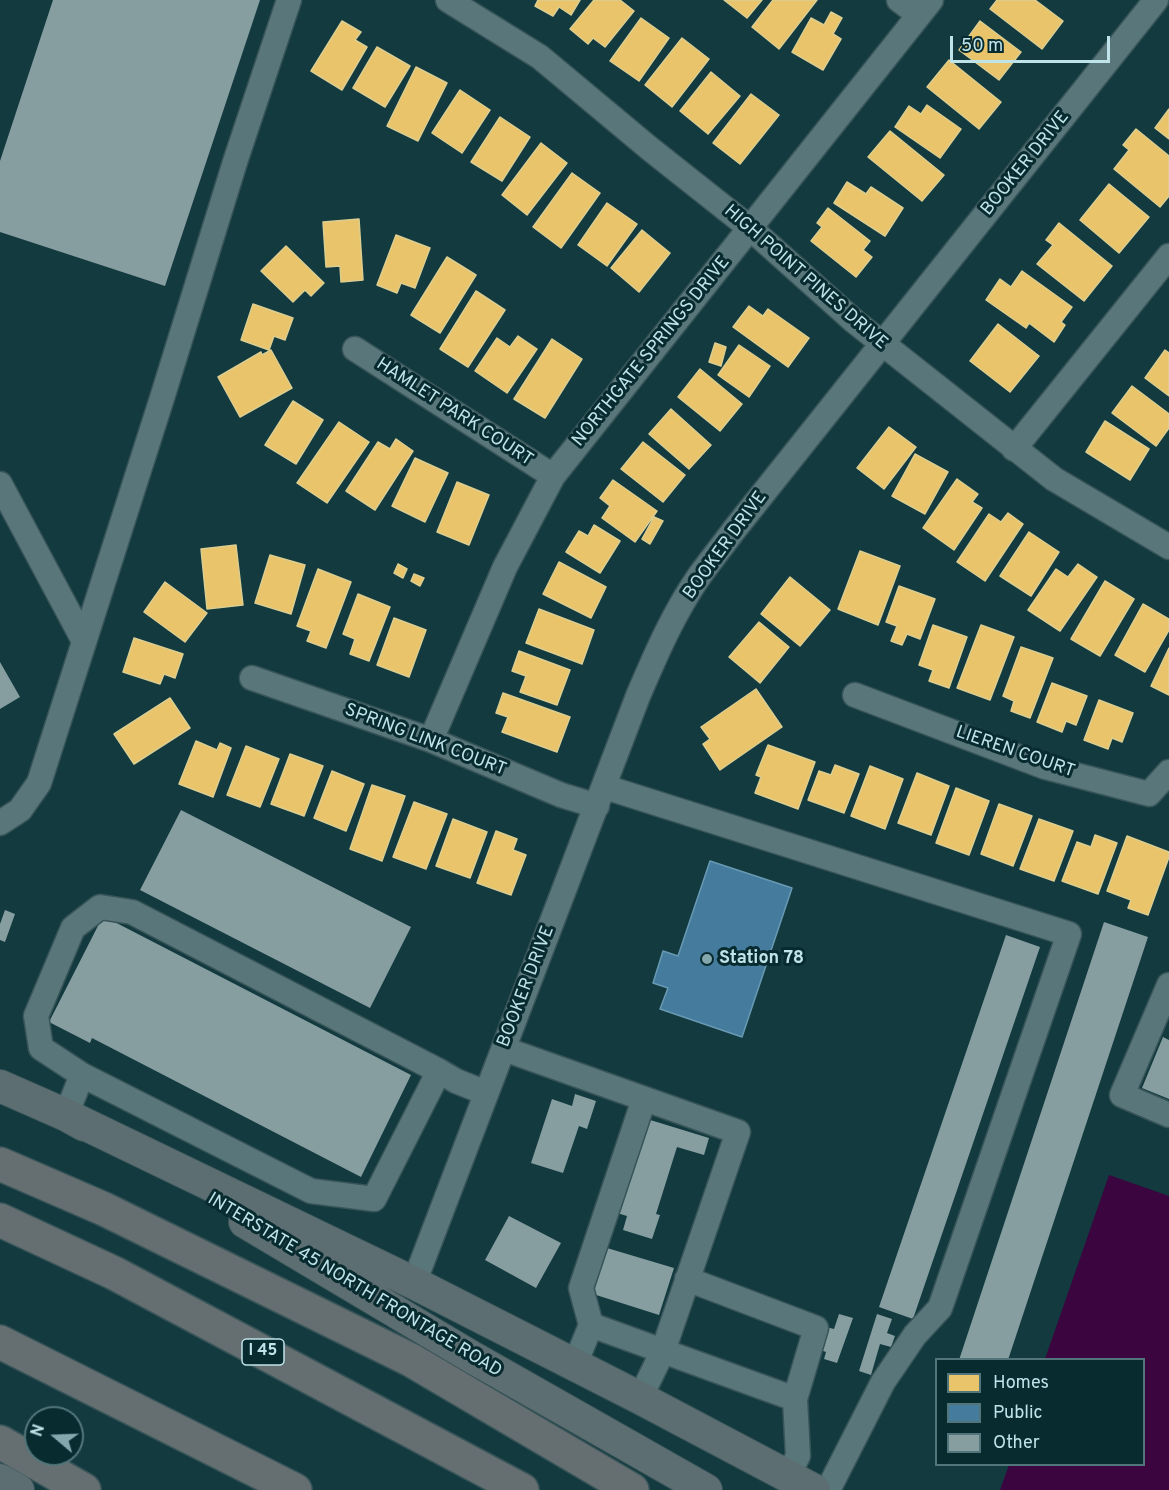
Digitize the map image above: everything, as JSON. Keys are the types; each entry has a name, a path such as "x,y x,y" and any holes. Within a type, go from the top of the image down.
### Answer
{"highway":[{"path":"0,1164 115,1214 411,1360 632,1490"},
{"name":"I 45","path":"0,1220 114,1273 522,1490"},
{"path":"0,1342 295,1490"},
{"path":"0,1442 84,1490"}],"main road":[{"name":"INTERSTATE 45 NORTH FRONTAGE ROAD","path":"0,1086 66,1115 470,1356 706,1490"},
{"path":"66,1115 414,1283 788,1474 814,1490"},
{"path":"0,1480 18,1490"}],"street":[{"path":"0,823 20,810 39,783 235,162 289,0"},
{"name":"HIGH POINT PINES DRIVE","path":"448,0 540,57 750,228 854,321 1014,449 1054,479 1169,547"},
{"path":"900,0 925,8"},
{"name":"BOOKER DRIVE","path":"414,1283 638,696 675,615 699,576 1156,0"},
{"name":"NORTHGATE SPRINGS DRIVE","path":"431,740 505,567 553,476 925,8"},
{"path":"1014,449 1169,256"},
{"name":"HAMLET PARK COURT","path":"355,349 553,476"},
{"path":"0,484 84,641"},
{"name":"SPRING LINK COURT","path":"252,678 431,740 561,795 601,797 1070,934 940,1308 915,1335 883,1382 828,1490"},
{"name":"LIEREN COURT","path":"855,695 1045,767 1149,794 1169,772"},
{"path":"439,1071 374,1199 311,1191 82,1075 41,1048 36,1016 73,928 100,907 132,912 439,1071 456,1082 486,1093"},
{"path":"1169,985 1122,1095 1169,1115"},
{"path":"504,1049 738,1132 663,1351 640,1398"},
{"path":"66,1115 82,1075"},
{"path":"575,1364 591,1324 581,1288 644,1099"},
{"path":"687,1279 816,1328 795,1399 798,1456 788,1474"},
{"path":"591,1324 795,1399"}],"shaded area":[{"path":"1109,1175 1169,1196 1169,1490 1000,1490 1009,1466 1145,1466 1145,1358 1045,1358"}],"building: Homes":[{"path":"538,0 580,0 571,15 559,7 553,16 535,6"},
{"path":"594,0 620,0 634,11 605,47 593,38 588,44 570,29"},
{"path":"724,0 762,0 747,18"},
{"path":"773,0 817,0 779,49 752,27"},
{"path":"997,0 1035,0 1063,21 1042,49 990,9"},
{"path":"831,12 842,18 833,34 841,39 823,70 792,52 811,18 824,25"},
{"path":"641,18 669,38 639,81 610,61"},
{"path":"342,21 361,32 355,40 367,47 342,90 311,71"},
{"path":"980,21 1021,52 999,80 959,50"},
{"path":"682,38 709,59 672,107 645,85"},
{"path":"377,47 410,66 385,107 353,88"},
{"path":"949,60 1001,102 979,129 927,87"},
{"path":"416,67 447,83 418,141 387,126"},
{"path":"711,72 740,96 708,134 680,111"},
{"path":"460,90 490,110 462,153 432,133"},
{"path":"751,94 779,115 740,164 713,143"},
{"path":"927,105 961,129 940,158 895,127 909,106 921,114"},
{"path":"1169,109 1169,139 1155,128"},
{"path":"500,117 530,137 502,181 471,162"},
{"path":"1136,129 1169,156 1169,196 1160,207 1114,169 1129,150 1123,145"},
{"path":"890,131 944,175 922,201 868,157"},
{"path":"541,143 567,163 527,215 502,195"},
{"path":"572,173 600,193 561,248 533,227"},
{"path":"847,182 866,194 871,187 903,208 885,236 834,203"},
{"path":"1109,184 1149,217 1119,253 1080,220"},
{"path":"607,203 637,224 607,266 578,245"},
{"path":"828,208 870,241 863,250 872,257 856,277 811,241 822,227 817,223"},
{"path":"359,219 363,280 341,282 340,266 326,267 323,222"},
{"path":"1059,223 1112,266 1084,301 1037,264 1053,245 1046,240"},
{"path":"642,230 670,253 639,292 611,268"},
{"path":"396,235 430,248 415,288 401,283 397,293 377,285"},
{"path":"286,246 324,283 311,296 305,290 293,302 261,271"},
{"path":"447,257 476,275 440,333 411,315"},
{"path":"1022,271 1072,307 1061,322 1065,325 1054,342 1029,323 1026,328 986,300 1000,279 1011,287"},
{"path":"476,291 505,310 468,367 440,349"},
{"path":"253,304 293,318 285,340 274,336 269,350 241,340"},
{"path":"749,306 763,316 768,309 809,338 788,367 733,327"},
{"path":"998,324 1039,356 1010,392 970,361"},
{"path":"518,336 537,349 507,393 475,371 497,338 510,347"},
{"path":"552,339 582,359 545,418 514,399"},
{"path":"715,343 726,347 721,366 709,362"},
{"path":"739,345 770,366 749,397 718,375"},
{"path":"271,350 292,388 240,417 218,377 261,352 262,355"},
{"path":"1165,350 1169,353 1169,396 1145,378"},
{"path":"700,369 742,404 720,431 678,397"},
{"path":"1132,386 1169,414 1169,428 1156,446 1112,413"},
{"path":"293,401 323,420 296,464 265,445"},
{"path":"671,409 711,445 689,469 649,434"},
{"path":"1105,421 1149,449 1130,480 1086,452"},
{"path":"339,422 369,442 327,503 297,483"},
{"path":"889,427 916,447 884,489 857,468"},
{"path":"396,439 413,451 375,510 346,491 378,442 390,449"},
{"path":"643,442 685,475 663,502 621,469"},
{"path":"915,454 948,472 925,514 892,496"},
{"path":"415,458 448,473 425,522 392,506"},
{"path":"957,479 978,494 972,502 982,508 954,550 923,528"},
{"path":"613,480 657,511 635,542 602,518 610,506 600,498"},
{"path":"457,482 489,495 469,545 437,532"},
{"path":"1008,513 1023,524 985,581 957,562 989,514 1001,522"},
{"path":"654,517 663,521 650,544 642,539"},
{"path":"594,525 620,541 600,573 566,552 579,531 588,536"},
{"path":"1029,532 1059,552 1031,596 1000,576"},
{"path":"236,545 243,605 207,609 201,549"},
{"path":"860,551 900,566 878,625 838,609"},
{"path":"270,555 305,565 291,614 255,603"},
{"path":"559,562 606,587 591,618 543,594"},
{"path":"398,564 407,569 403,578 394,573"},
{"path":"1078,564 1097,577 1060,631 1028,610 1056,569 1068,577"},
{"path":"318,569 351,582 326,648 307,641 311,631 297,626"},
{"path":"414,574 424,578 420,586 411,581"},
{"path":"790,577 830,610 800,646 761,614"},
{"path":"1105,581 1134,599 1100,656 1071,639"},
{"path":"165,582 207,613 185,642 144,612"},
{"path":"899,586 935,599 920,639 907,634 902,645 891,641 897,626 886,622"},
{"path":"358,594 390,607 369,661 350,654 355,639 343,634"},
{"path":"1143,604 1169,619 1169,630 1145,672 1115,655"},
{"path":"539,609 594,630 582,664 526,643"},
{"path":"394,618 426,630 409,677 377,665"},
{"path":"759,622 789,647 760,683 729,657"},
{"path":"933,625 967,637 949,688 929,681 933,670 919,665"},
{"path":"981,625 1014,637 990,700 957,688"},
{"path":"134,638 183,654 175,678 164,674 160,684 123,672"},
{"path":"1021,647 1053,658 1030,718 1011,711 1014,701 1003,696"},
{"path":"1169,648 1169,695 1151,686"},
{"path":"519,651 570,670 557,705 520,692 526,676 512,671"},
{"path":"1052,683 1087,696 1076,725 1066,721 1062,732 1037,722"},
{"path":"756,689 782,727 720,770 703,744 710,739 701,727"},
{"path":"503,693 570,717 557,752 502,732 508,717 496,713"},
{"path":"170,698 190,728 134,764 114,734"},
{"path":"1099,700 1133,713 1122,742 1112,738 1108,749 1084,740"},
{"path":"196,741 217,750 220,743 231,748 213,797 179,784"},
{"path":"768,745 815,762 798,809 755,793 761,777 756,775"},
{"path":"246,746 279,759 260,807 227,795"},
{"path":"290,754 323,766 304,816 271,804"},
{"path":"835,765 859,774 844,813 808,800 819,771 831,775"},
{"path":"870,766 903,779 885,829 851,816"},
{"path":"332,771 364,784 346,831 314,818"},
{"path":"917,773 949,786 931,835 898,823"},
{"path":"372,785 405,796 382,861 350,849"},
{"path":"956,788 989,801 969,855 936,843"},
{"path":"414,802 447,814 426,869 393,857"},
{"path":"999,804 1032,816 1013,866 981,854"},
{"path":"453,819 487,832 470,878 436,866"},
{"path":"1039,819 1073,831 1054,881 1020,869"},
{"path":"496,831 517,839 513,850 526,855 511,895 477,883"},
{"path":"1095,835 1117,843 1098,894 1062,881 1077,842 1091,847"},
{"path":"1127,836 1169,852 1148,915 1128,908 1131,900 1107,891"}],"building: Public":[{"path":"710,861 792,888 742,1037 660,1009 668,988 653,983 663,951 678,956"}],"building: Other":[{"path":"53,0 260,0 165,286 0,232 0,161"},
{"path":"0,662 20,697 0,709"},
{"path":"181,810 411,927 370,1008 140,890"},
{"path":"5,910 15,914 5,942 0,940 0,924"},
{"path":"103,916 411,1075 361,1177 92,1038 90,1043 49,1022"},
{"path":"1104,922 1148,937 1009,1358 960,1358"},
{"path":"1006,935 1040,947 913,1319 879,1307"},
{"path":"1163,1037 1169,1040 1169,1099 1142,1088"},
{"path":"575,1094 596,1101 587,1129 579,1126 563,1173 531,1163 552,1099 572,1106"},
{"path":"647,1119 709,1138 704,1155 677,1147 656,1214 660,1215 652,1239 623,1230 627,1216 617,1213"},
{"path":"509,1216 561,1243 536,1288 485,1260"},
{"path":"607,1248 674,1268 659,1315 593,1294"},
{"path":"839,1314 853,1318 837,1363 824,1359 826,1352 818,1349 826,1327 834,1329"},
{"path":"877,1314 892,1319 887,1333 895,1336 891,1347 880,1344 871,1375 859,1371"}],"place":[{"name":"Station 78","path":"707,959"}]}
